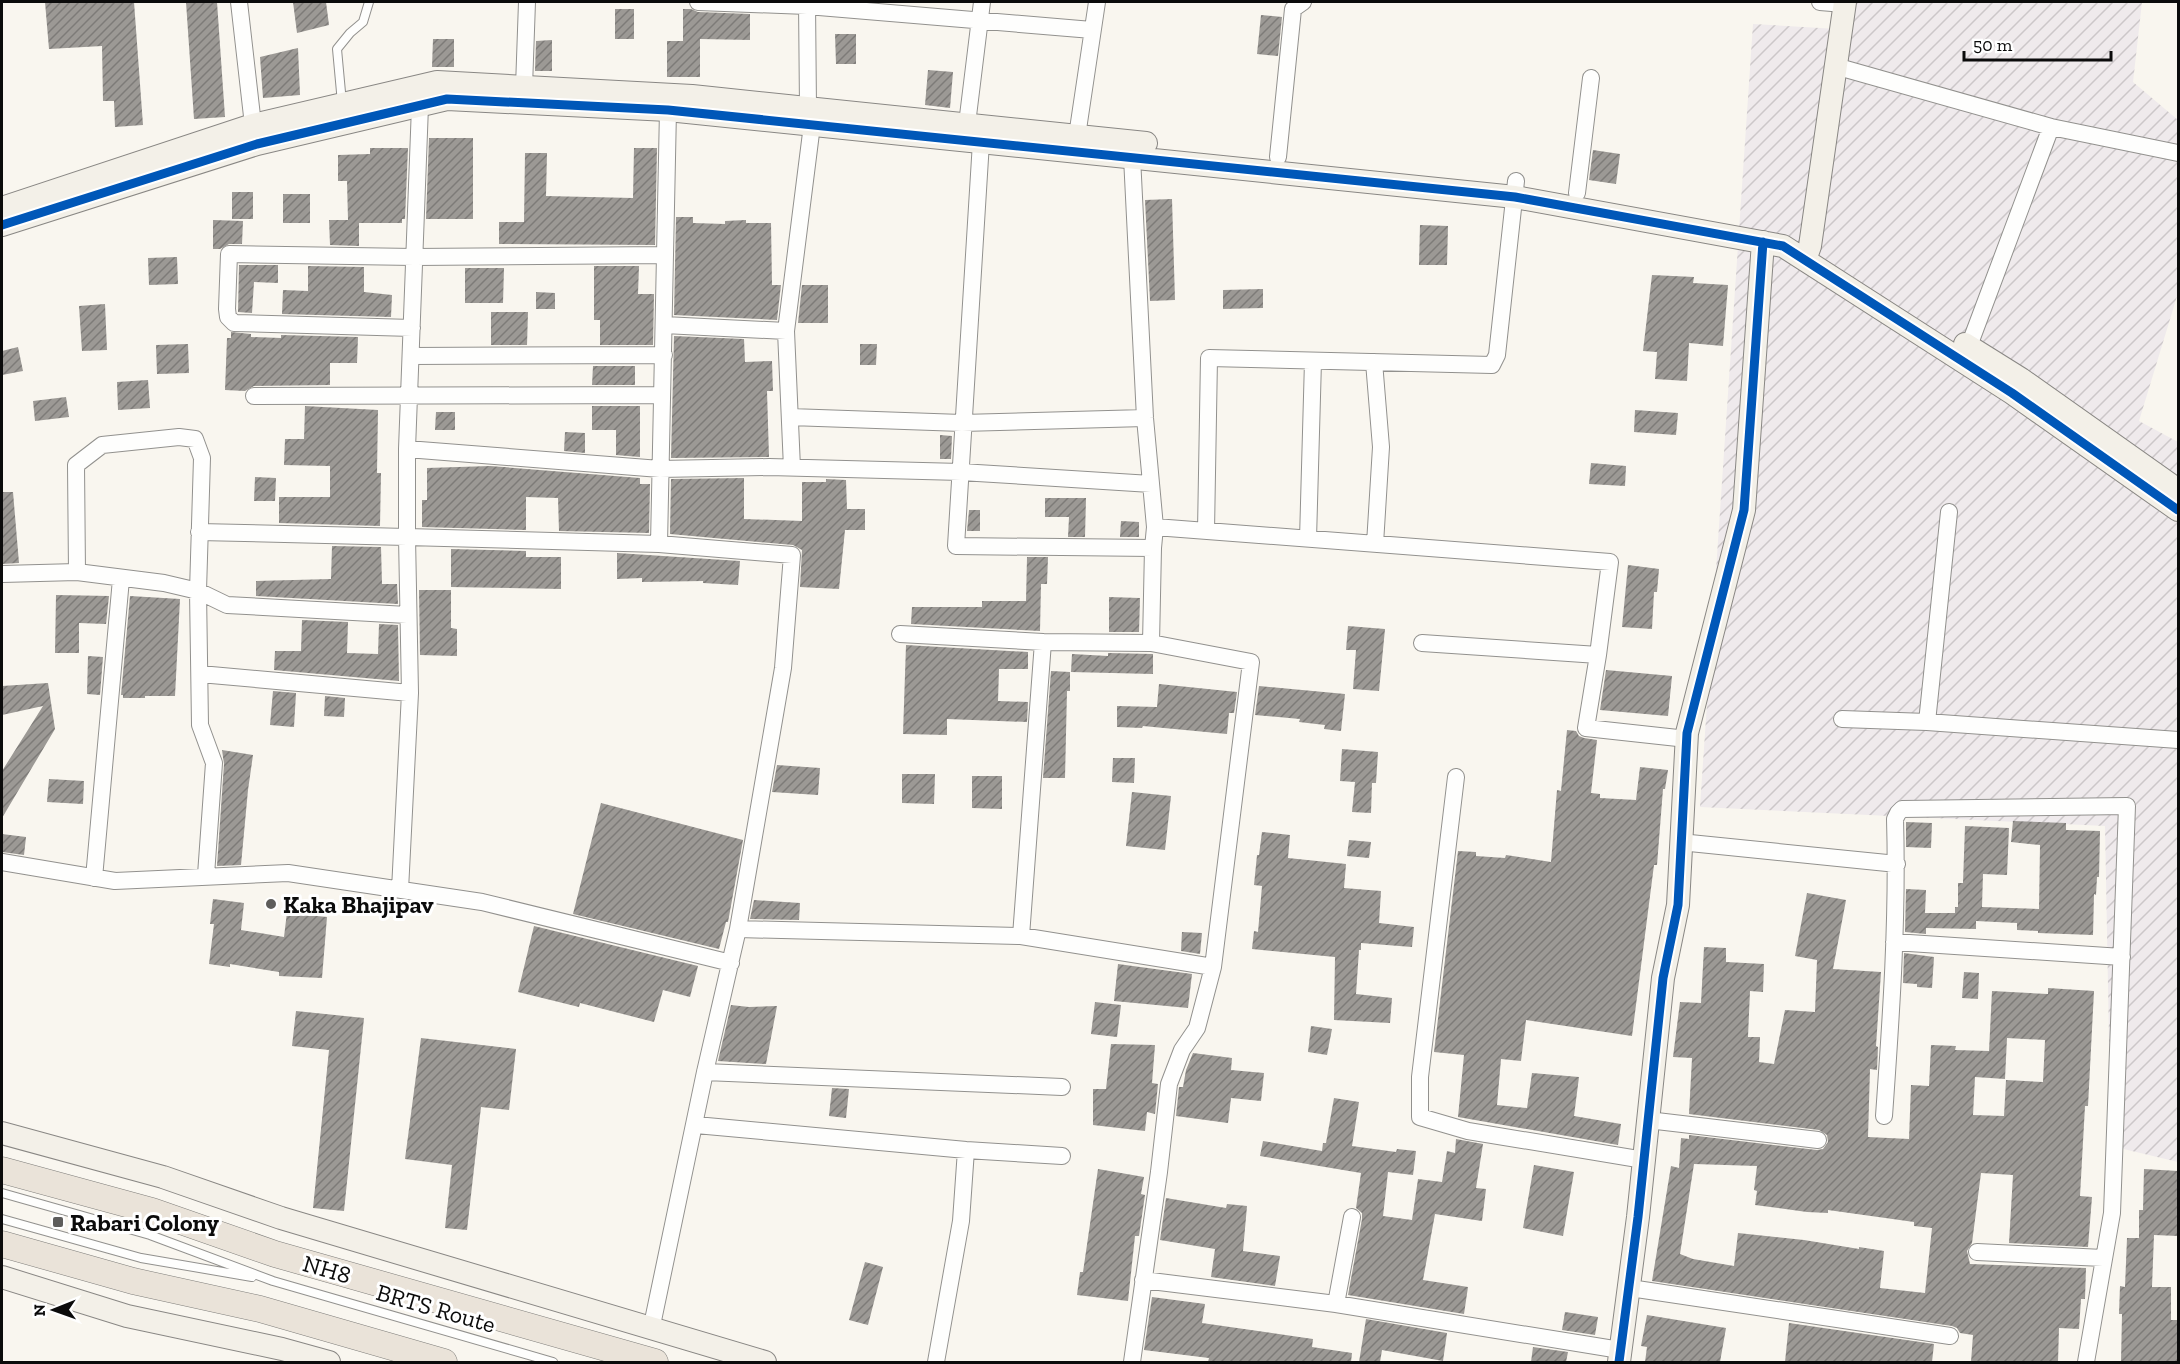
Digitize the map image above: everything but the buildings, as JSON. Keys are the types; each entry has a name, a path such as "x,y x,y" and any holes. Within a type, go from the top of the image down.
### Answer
{"main road":[{"name":"NH8","path":"2,1170 152,1211 275,1254 655,1362"},
{"path":"2,1244 133,1281 260,1309 444,1362"}],"street":[{"path":"239,2 253,125"},
{"path":"524,87 527,2"},
{"path":"698,2 807,4 1092,30"},
{"path":"967,124 982,2"},
{"path":"1077,136 1097,2"},
{"path":"1278,157 1293,9 1303,2"},
{"path":"1808,253 1844,3 1821,2"},
{"path":"792,468 786,331 810,116 807,4"},
{"path":"1835,66 2051,128 2178,153"},
{"path":"1577,193 1591,78"},
{"path":"2,208 253,125 437,82 692,96 981,142 1132,157 1577,193 1790,233 1808,253 2178,510"},
{"path":"2,225 257,144 447,99 967,124 1278,157 1516,189 1808,253 1969,346 2178,490"},
{"path":"400,890 410,693 406,537 407,449 420,105"},
{"path":"659,544 668,110"},
{"path":"1969,346 2051,128"},
{"path":"981,142 957,546 1153,548"},
{"path":"1132,157 1144,418 1155,527 1151,642"},
{"path":"1206,531 1209,358 1492,365 1497,355 1516,189"},
{"path":"1143,1280 1336,1304 1620,1356 1630,1288 1663,978 1677,905 1687,739 1744,510 1762,242"},
{"path":"412,328 234,323 228,317 226,309 229,254 414,257 664,255"},
{"path":"664,325 786,331"},
{"path":"411,356 664,355"},
{"path":"1308,539 1313,361"},
{"path":"1374,362 1381,447 1375,544"},
{"path":"254,396 662,395"},
{"path":"790,417 964,423 1144,418"},
{"path":"78,572 76,465 102,445 179,437 195,439 202,458 198,591 200,725 214,763 206,875"},
{"path":"407,449 660,469 792,468 961,472 1151,484"},
{"path":"1927,722 1949,512"},
{"path":"1155,527 1610,562 1586,728 1687,739"},
{"path":"199,532 659,544 792,555 783,668 738,929 705,1072 696,1125 651,1330"},
{"path":"2,574 78,572 164,583 198,591 227,605 407,615"},
{"path":"94,878 121,579"},
{"path":"900,634 1043,642 1151,642 1251,662 1213,967 1197,1028 1182,1050 1169,1084 1132,1362"},
{"path":"1021,936 1043,642"},
{"path":"1422,643 1598,655"},
{"path":"200,674 410,693"},
{"path":"1842,719 1927,722 2178,740"},
{"path":"1456,777 1420,1077 1420,1117 1468,1131 1644,1160"},
{"path":"1884,1116 1897,864 1895,819 1898,813 1902,809 2127,806 2112,1213 2086,1362"},
{"path":"1680,842 1897,864"},
{"path":"2,862 115,881 288,873 482,902 731,963"},
{"path":"738,929 1021,936 1213,967"},
{"path":"1894,942 2122,957"},
{"path":"705,1072 1062,1087"},
{"path":"1648,1120 1818,1140"},
{"path":"696,1125 966,1150 1062,1156"},
{"path":"2,1133 163,1178 281,1218 651,1330 765,1362"},
{"path":"936,1362 961,1221 966,1150"},
{"path":"1336,1304 1352,1217"},
{"path":"1977,1252 2103,1258"},
{"path":"2,1278 127,1316 282,1356 330,1362"},
{"path":"1630,1288 1950,1336"}],"lane":[{"path":"342,104 337,49 363,22 369,2"},
{"path":"2,1193 150,1235 273,1281"},
{"path":"2,1219 141,1258 273,1281"},
{"name":"BRTS Route","path":"273,1281 553,1362"}],"shaded area":[{"path":"1842,2 2142,2 2133,82 2178,120 2178,293 2139,421 2178,442 2178,1162 2111,1146 2105,826 1700,807 1753,24 1837,29"}],"cycle path":[{"path":"2,225 257,144 447,99 668,110 1515,197 1783,246 2012,393 2178,510"},
{"path":"1619,1362 1638,1217 1663,978 1678,905 1687,733 1744,510 1763,242"}],"place":[{"name":"Kaka Bhajipav","path":"271,904"},
{"name":"Rabari Colony","path":"58,1222"}]}
